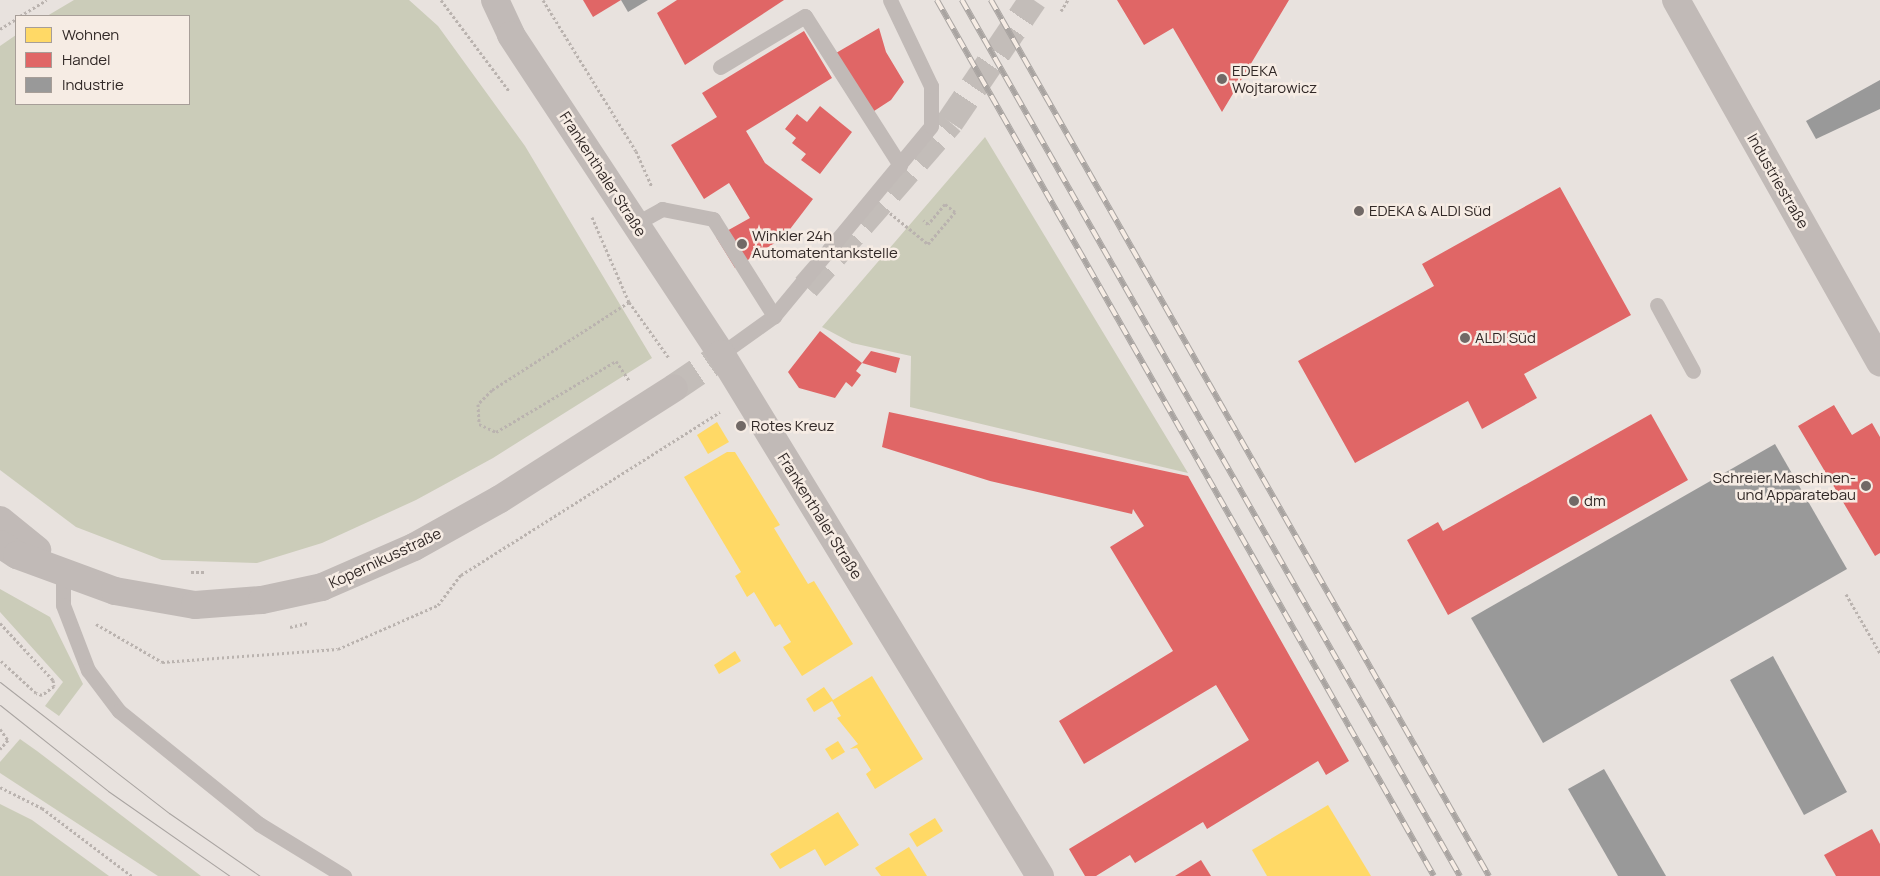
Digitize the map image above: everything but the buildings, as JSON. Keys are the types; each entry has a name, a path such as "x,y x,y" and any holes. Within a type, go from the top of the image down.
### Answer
{"street":[{"name":"Frankenthaler Straße","path":"479,0 511,34"},
{"name":"Frankenthaler Straße","path":"495,0 511,34 721,354 1040,876"},
{"name":"Industriestraße","path":"1676,0 1880,362"},
{"name":"Kopernikusstraße","path":"0,544 63,572 115,591 194,606 262,600 322,587 406,550 500,499 674,377"},
{"name":"Kopernikusstraße","path":"0,520 63,572"}],"lane":[{"path":"721,354 774,316 931,126 931,86 890,0"},
{"path":"720,67 804,16 900,165"},
{"path":"635,224 662,209 713,219 774,316"},
{"path":"1657,304 1693,371"},
{"path":"63,572 64,605 88,670 119,711 259,824 344,876"}],"path":[{"path":"22,15 47,0"},
{"path":"440,0 514,98"},
{"path":"1061,11 1068,0"},
{"path":"0,29 15,20"},
{"path":"872,198 928,244 955,212 945,204 928,224 923,220"},
{"path":"590,212 629,302 674,377"},
{"path":"629,302 492,390 478,404 479,424 496,432 616,361 630,381"},
{"path":"621,386 637,377"},
{"path":"716,404 724,410"},
{"path":"185,572 213,571"},
{"path":"1846,594 1880,654"},
{"path":"0,624 53,680 54,686 42,695 36,693 0,660"},
{"path":"0,729 8,740 0,749"},
{"path":"0,787 42,808 132,876"}],"green space":[{"path":"74,0 409,0 438,26 525,146 652,358 493,458 416,500 322,543 257,563 162,560 76,527 0,470 0,46 15,36 15,105 190,105 190,15 49,15"},
{"path":"985,137 1188,473 910,407 911,356 852,343 822,327"},
{"path":"0,589 50,617 83,684 59,716 45,706 63,682 0,612"},
{"path":"20,739 201,876 158,876 0,773 0,762"},
{"path":"0,804 32,820 109,876 0,876"}],"tunnel":[{"path":"806,287 950,122 1033,0"},
{"path":"674,388 742,342"}],"tram line":[{"path":"0,682 169,813 260,876"},
{"path":"0,705 108,791 230,876"}],"railway":[{"path":"937,0 1434,876"},
{"path":"962,0 1460,876"},
{"path":"991,0 1489,876"}],"place":[{"name":"EDEKA Wojtarowicz","path":"1222,79"},
{"name":"EDEKA & ALDI Süd","path":"1359,211"},
{"name":"Winkler 24h Automatentankstelle","path":"742,244"},
{"name":"ALDI Süd","path":"1465,338"},
{"name":"Rotes Kreuz","path":"741,426"},
{"name":"Schreier Maschinen- und Apparatebau","path":"1866,486"},
{"name":"dm","path":"1574,501"}]}
